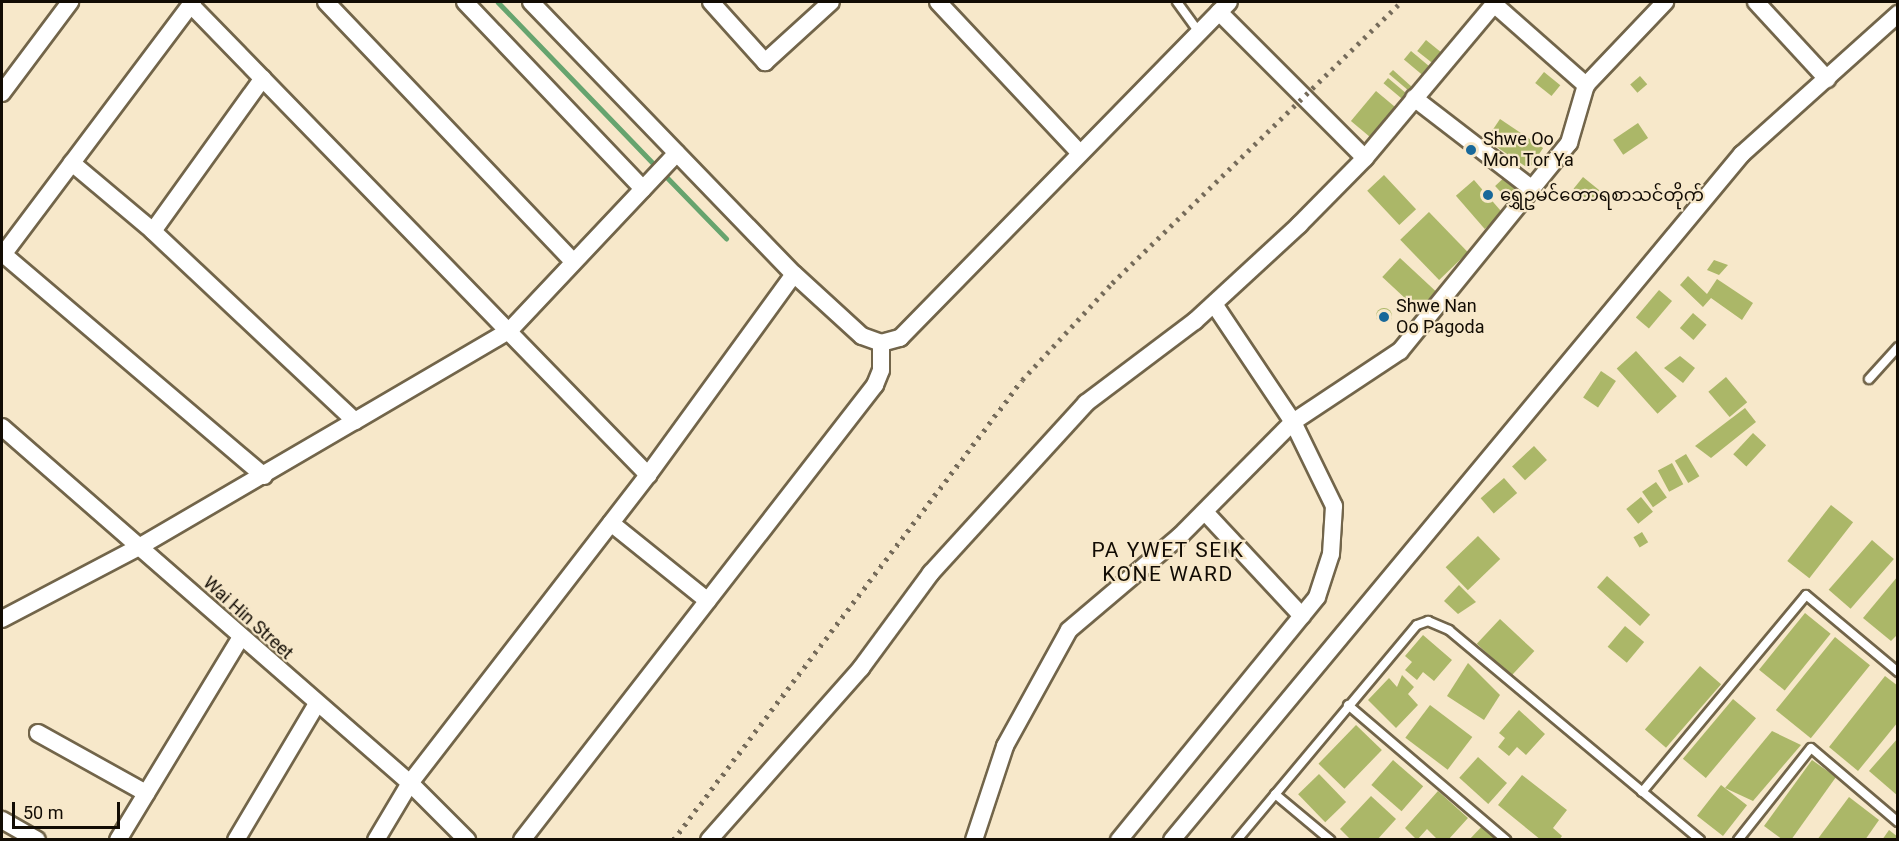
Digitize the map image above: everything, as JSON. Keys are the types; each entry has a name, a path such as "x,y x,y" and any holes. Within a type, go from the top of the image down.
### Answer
{"street":[{"path":"2,93 70,2"},
{"path":"326,2 573,261"},
{"path":"465,2 648,184"},
{"path":"531,2 676,155 794,274 862,336 881,343 900,338 1078,151 1224,7 1365,158"},
{"path":"711,2 765,62 831,2"},
{"path":"938,2 1078,151"},
{"path":"974,840 1005,746 1055,649 1069,630 1205,512 1293,422 1400,351 1569,143 1586,85 1665,2"},
{"path":"1756,2 1827,79"},
{"path":"264,476 2,254 192,3 648,475"},
{"path":"709,840 861,668 931,573 1086,403 1214,304 1365,158 1495,3 1586,85"},
{"path":"1172,840 1742,154 1898,14"},
{"path":"153,231 263,78"},
{"path":"1414,98 1531,188"},
{"path":"2,619 139,547 264,476 510,330 676,155"},
{"path":"72,163 153,231 355,421"},
{"path":"376,840 410,783 648,475 794,274"},
{"path":"1119,840 1302,616 1326,576 1335,528 1334,506 1293,422 1214,304"},
{"path":"522,840 875,385 881,370 881,343"},
{"name":"Wai Hin Street","path":"2,427 316,705 410,783 467,840"},
{"path":"1205,512 1302,616"},
{"path":"611,523 708,601"},
{"path":"118,840 241,637"},
{"path":"236,840 316,705"},
{"path":"38,733 146,793"},
{"path":"2,820 38,840"}],"lane":[{"path":"1177,2 1199,32"},
{"path":"1869,379 1898,347"},
{"path":"1642,792 1806,595 1898,672"},
{"path":"1237,840 1417,625 1428,621 1449,630 1700,840"},
{"path":"1348,705 1506,840"},
{"path":"1738,840 1811,748 1898,822"},
{"path":"1275,794 1330,840"}],"building":[{"path":"1426,40 1441,52 1432,63 1417,51"},
{"path":"1411,51 1429,66 1422,74 1404,59"},
{"path":"1393,70 1412,87 1409,91 1389,74"},
{"path":"1544,72 1560,85 1552,96 1535,83"},
{"path":"1640,76 1647,84 1637,93 1630,85"},
{"path":"1388,78 1408,95 1403,100 1384,83"},
{"path":"1376,91 1399,110 1374,140 1351,121"},
{"path":"1500,119 1543,148 1529,169 1486,140"},
{"path":"1638,123 1648,138 1623,155 1613,140"},
{"path":"1509,173 1520,185 1506,198 1495,186"},
{"path":"1384,175 1416,209 1399,225 1367,191"},
{"path":"1583,177 1599,190 1590,202 1574,189"},
{"path":"1474,180 1503,213 1485,229 1456,196"},
{"path":"1429,212 1468,252 1439,280 1400,240"},
{"path":"1400,258 1437,292 1419,311 1382,277"},
{"path":"1714,260 1728,265 1719,275 1707,270"},
{"path":"1688,276 1707,294 1717,279 1753,303 1742,320 1711,298 1703,307 1680,285"},
{"path":"1659,290 1672,301 1649,329 1636,318"},
{"path":"1384,308 1390,310 1392,316 1390,322 1384,324 1378,322 1376,316 1378,310"},
{"path":"1693,313 1707,325 1693,340 1680,328"},
{"path":"1636,351 1677,396 1657,414 1617,368"},
{"path":"1680,356 1695,368 1683,383 1664,368"},
{"path":"1601,371 1616,381 1598,408 1583,398"},
{"path":"1726,377 1747,402 1730,417 1708,392"},
{"path":"1745,408 1756,422 1711,458 1695,446"},
{"path":"1753,433 1766,445 1746,466 1733,454"},
{"path":"1534,446 1547,460 1525,480 1512,466"},
{"path":"1686,454 1699,476 1688,483 1675,461"},
{"path":"1672,463 1683,484 1669,492 1658,471"},
{"path":"1504,478 1517,493 1494,513 1481,498"},
{"path":"1656,482 1667,498 1653,507 1642,492"},
{"path":"1641,497 1653,512 1638,524 1626,509"},
{"path":"1831,505 1853,522 1809,578 1787,561"},
{"path":"1642,532 1648,542 1640,547 1633,537"},
{"path":"1478,536 1500,559 1468,590 1446,567"},
{"path":"1872,540 1894,559 1851,609 1829,590"},
{"path":"1607,576 1650,615 1640,626 1597,587"},
{"path":"1898,576 1898,634 1891,641 1863,618"},
{"path":"1459,585 1476,602 1458,614 1444,601"},
{"path":"1805,613 1831,634 1785,690 1759,670"},
{"path":"1500,619 1534,651 1511,676 1477,644"},
{"path":"1625,626 1644,642 1627,663 1608,647"},
{"path":"1423,635 1452,660 1434,681 1423,672 1417,680 1405,670 1412,662 1405,656"},
{"path":"1835,637 1870,665 1811,738 1776,710"},
{"path":"1468,663 1500,695 1484,720 1447,696"},
{"path":"1700,666 1721,684 1666,748 1645,729"},
{"path":"1402,675 1414,687 1408,694 1418,705 1396,728 1368,700 1389,678 1397,687"},
{"path":"1885,676 1898,686 1898,722 1858,771 1829,747"},
{"path":"1733,699 1756,718 1706,778 1683,759"},
{"path":"1430,705 1472,737 1448,770 1405,738"},
{"path":"1519,710 1545,734 1526,755 1517,747 1509,756 1498,747 1505,738 1499,733"},
{"path":"1356,725 1382,750 1344,789 1318,764"},
{"path":"1772,731 1801,745 1753,801 1725,788"},
{"path":"1898,738 1898,796 1869,771"},
{"path":"1478,757 1507,783 1488,804 1459,778"},
{"path":"1393,760 1423,786 1402,811 1371,785"},
{"path":"1812,760 1836,777 1791,840 1783,840 1764,826"},
{"path":"1319,774 1346,802 1325,822 1298,794"},
{"path":"1522,775 1567,810 1553,828 1562,836 1559,840 1541,840 1498,805"},
{"path":"1721,785 1747,805 1723,836 1697,816"},
{"path":"1438,791 1468,818 1448,840 1438,840 1427,829 1417,840 1405,828"},
{"path":"1371,796 1396,819 1377,840 1351,840 1340,829"},
{"path":"1849,797 1879,820 1865,840 1817,840"},
{"path":"1485,823 1502,840 1469,840"},
{"path":"1889,830 1898,837 1898,840 1882,840"}],"waterway":[{"path":"498,2 657,167"},
{"path":"663,173 726,238"}],"railway":[{"path":"673,840 1022,380 1112,283 1401,2"}],"place":[{"name":"Shwe Oo Mon Tor Ya","path":"1471,150"},
{"name":"ရွှေဥမင်တောရစာသင်တိုက်","path":"1488,195"},
{"name":"Shwe Nan Oo Pagoda","path":"1384,317"}],"district":[{"name":"PA YWET SEIK KONE WARD","path":"1168,562"}]}
